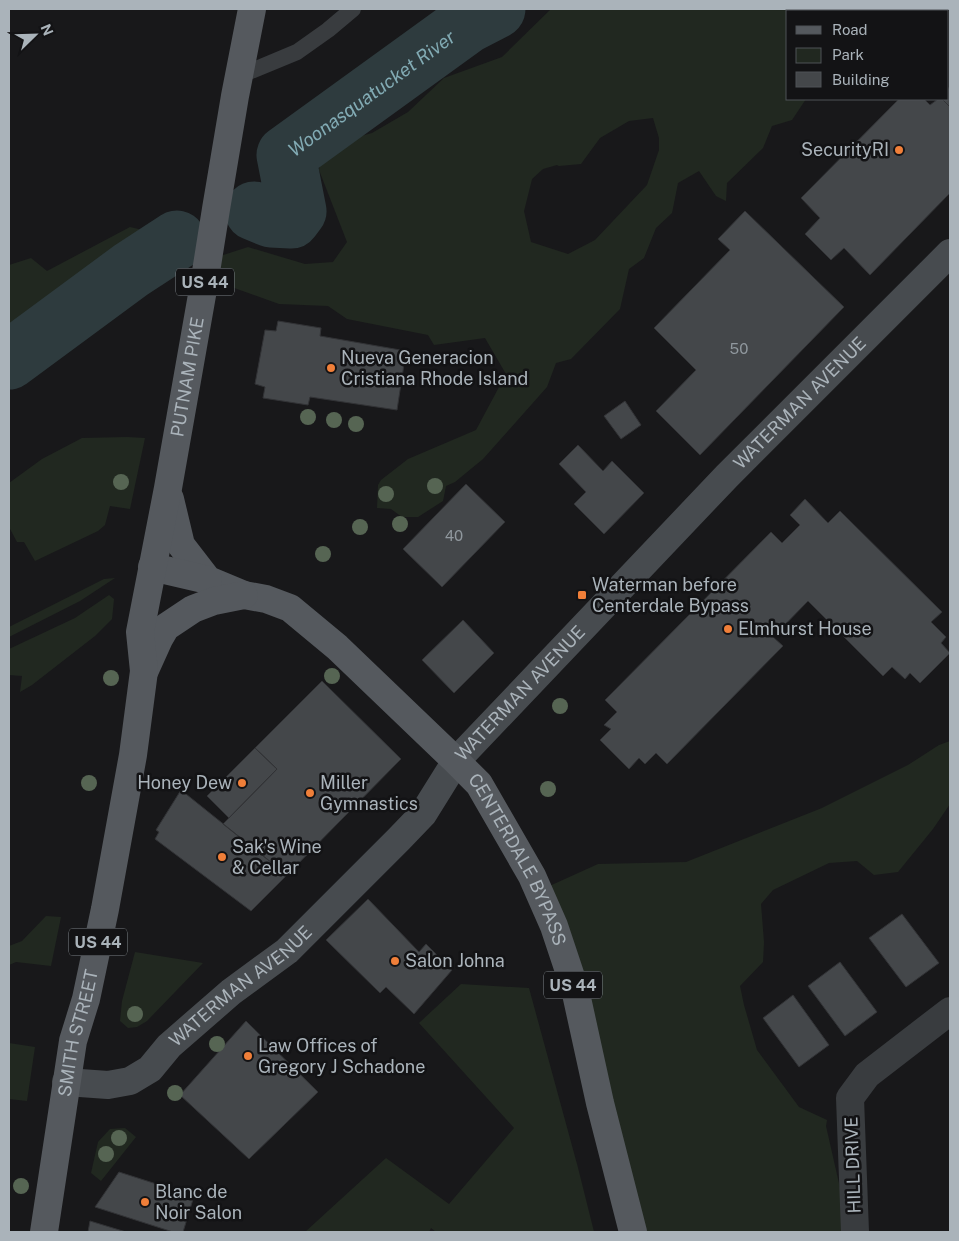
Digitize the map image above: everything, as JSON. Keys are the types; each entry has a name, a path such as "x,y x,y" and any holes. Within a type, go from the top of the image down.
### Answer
{"main road":[{"name":"PUTNAM PIKE","path":"152,567 206,278 216,209 252,9"},
{"name":"WATERMAN AVENUE","path":"66,1082 108,1086 130,1081 150,1068 169,1046 224,998 287,951 423,814 456,761 727,476 950,253"},
{"name":"CENTERDALE BYPASS","path":"168,488 181,545 208,580 244,595 266,599 290,608 337,647 479,784 532,876 554,926 575,989 600,1103 633,1232"},
{"path":"152,567 208,580"},
{"name":"SMITH STREET","path":"44,1232 73,1041 86,999 105,909 133,755 144,671 140,632 152,567"},
{"name":"CENTERDALE BYPASS","path":"144,671 166,627 193,609 214,601 244,595"}],"street":[{"name":"HILL DRIVE","path":"855,1232 850,1098 867,1075 950,1011"}],"lane":[{"path":"239,76 297,52 353,9"}],"green space":[{"path":"551,9 901,9 786,10 786,100 805,100 792,120 772,126 763,148 727,183 726,201 716,196 699,171 678,183 672,213 656,228 644,258 629,269 620,309 571,359 556,363 547,387 483,459 455,482 446,486 443,501 418,517 402,517 391,509 377,508 378,485 381,480 408,459 476,430 506,374 485,338 434,345 428,335 347,319 328,306 279,304 209,279 214,258 248,247 305,264 333,262 347,242 319,170 322,147 372,133 408,112 444,78 502,57","holes":["653,118 659,138 659,150 647,185 595,240 568,254 531,242 524,211 532,179 543,169 557,165 581,164 600,138 629,121"]},
{"path":"130,227 172,237 180,241 112,281 81,303 9,348 9,265 31,258 47,271"},
{"path":"82,438 145,438 130,509 110,506 105,525 98,531 35,561 24,542 17,542 9,527 9,483 42,459"},
{"path":"115,578 80,601 9,637 9,627 104,579"},
{"path":"109,595 114,599 112,619 95,636 32,685 20,692 22,676 9,675 9,649 75,618"},
{"path":"950,741 950,804 933,829 898,872 874,875 857,861 829,863 773,890 761,904 764,942 763,962 740,986 757,1050 799,1107 827,1120 826,1126 850,1232 625,1232 555,954 534,893 598,864 686,862 822,808 908,765 939,745"},
{"path":"46,916 61,917 51,966 16,962 9,965 9,946 22,941"},
{"path":"135,952 203,963 147,1021 137,1027 128,1028 120,1021 122,1001"},
{"path":"461,984 529,988 594,1232 436,1232 431,1228 429,1232 305,1232 386,1158 449,1204 514,1128 419,1023"},
{"path":"9,1043 35,1047 27,1101 9,1099"},
{"path":"125,1128 136,1137 101,1181 91,1173 98,1142 110,1129"}],"building":[{"path":"950,86 950,107 943,100 949,100"},
{"name":"SecurityRI","path":"898,100 925,100 930,105 937,100 943,100 950,107 950,193 870,275 844,248 831,260 805,234 820,218 801,198"},
{"path":"745,211 844,307 700,455 656,411 696,370 654,328 730,250 718,239"},
{"name":"Nueva Generacion Cristiana Rhode Island","path":"278,321 321,328 320,336 406,351 397,410 310,397 308,405 263,398 265,387 255,384 265,330 276,331"},
{"path":"625,401 641,425 621,439 604,416"},
{"path":"578,445 603,471 612,461 644,493 604,534 574,504 586,492 559,464"},
{"path":"466,484 505,522 442,587 403,549"},
{"name":"Elmhurst House","path":"805,499 828,523 840,511 942,612 931,622 946,637 941,643 950,653 920,683 910,673 905,679 892,667 883,676 808,601 773,637 783,646 667,764 656,753 645,764 639,758 629,769 600,740 611,729 604,725 617,712 605,700 771,532 782,543 800,525 790,515"},
{"path":"463,620 494,653 454,693 422,660"},
{"name":"Miller Gymnastics","path":"322,681 401,759 287,875 223,824 277,769 255,748"},
{"name":"Honey Dew","path":"255,748 277,769 229,818 207,796"},
{"name":"Sak's Wine & Cellar","path":"181,790 287,875 251,911 155,839 159,832 156,830"},
{"name":"Salon Johna","path":"368,899 419,952 426,944 452,970 414,1014 386,987 380,993 326,940"},
{"path":"902,914 939,963 906,987 869,938"},
{"path":"840,962 877,1012 845,1036 808,986"},
{"path":"793,995 829,1045 799,1067 763,1018"},
{"name":"Law Offices of Gregory J Schadone","path":"246,1021 318,1092 249,1159 180,1095"},
{"name":"Blanc de Noir Salon","path":"119,1172 194,1196 183,1232 173,1232 95,1207"},
{"path":"90,1221 126,1232 88,1232"}],"waterway":[{"name":"Woonasquatucket River","path":"254,211 271,218 291,219 297,211 286,155 467,24 496,9"},
{"name":"Woonasquatucket River","path":"9,360 131,270 177,240"}],"place":[{"name":"SecurityRI","path":"899,150"},
{"name":"Nueva Generacion Cristiana Rhode Island","path":"331,368"},
{"name":"Waterman before Centerdale Bypass","path":"582,595"},
{"name":"Elmhurst House","path":"728,629"},
{"name":"Honey Dew","path":"242,783"},
{"name":"Miller Gymnastics","path":"310,793"},
{"name":"Sak's Wine & Cellar","path":"222,857"},
{"name":"Salon Johna","path":"395,961"},
{"name":"Law Offices of Gregory J Schadone","path":"248,1056"},
{"name":"Blanc de Noir Salon","path":"145,1202"}]}
